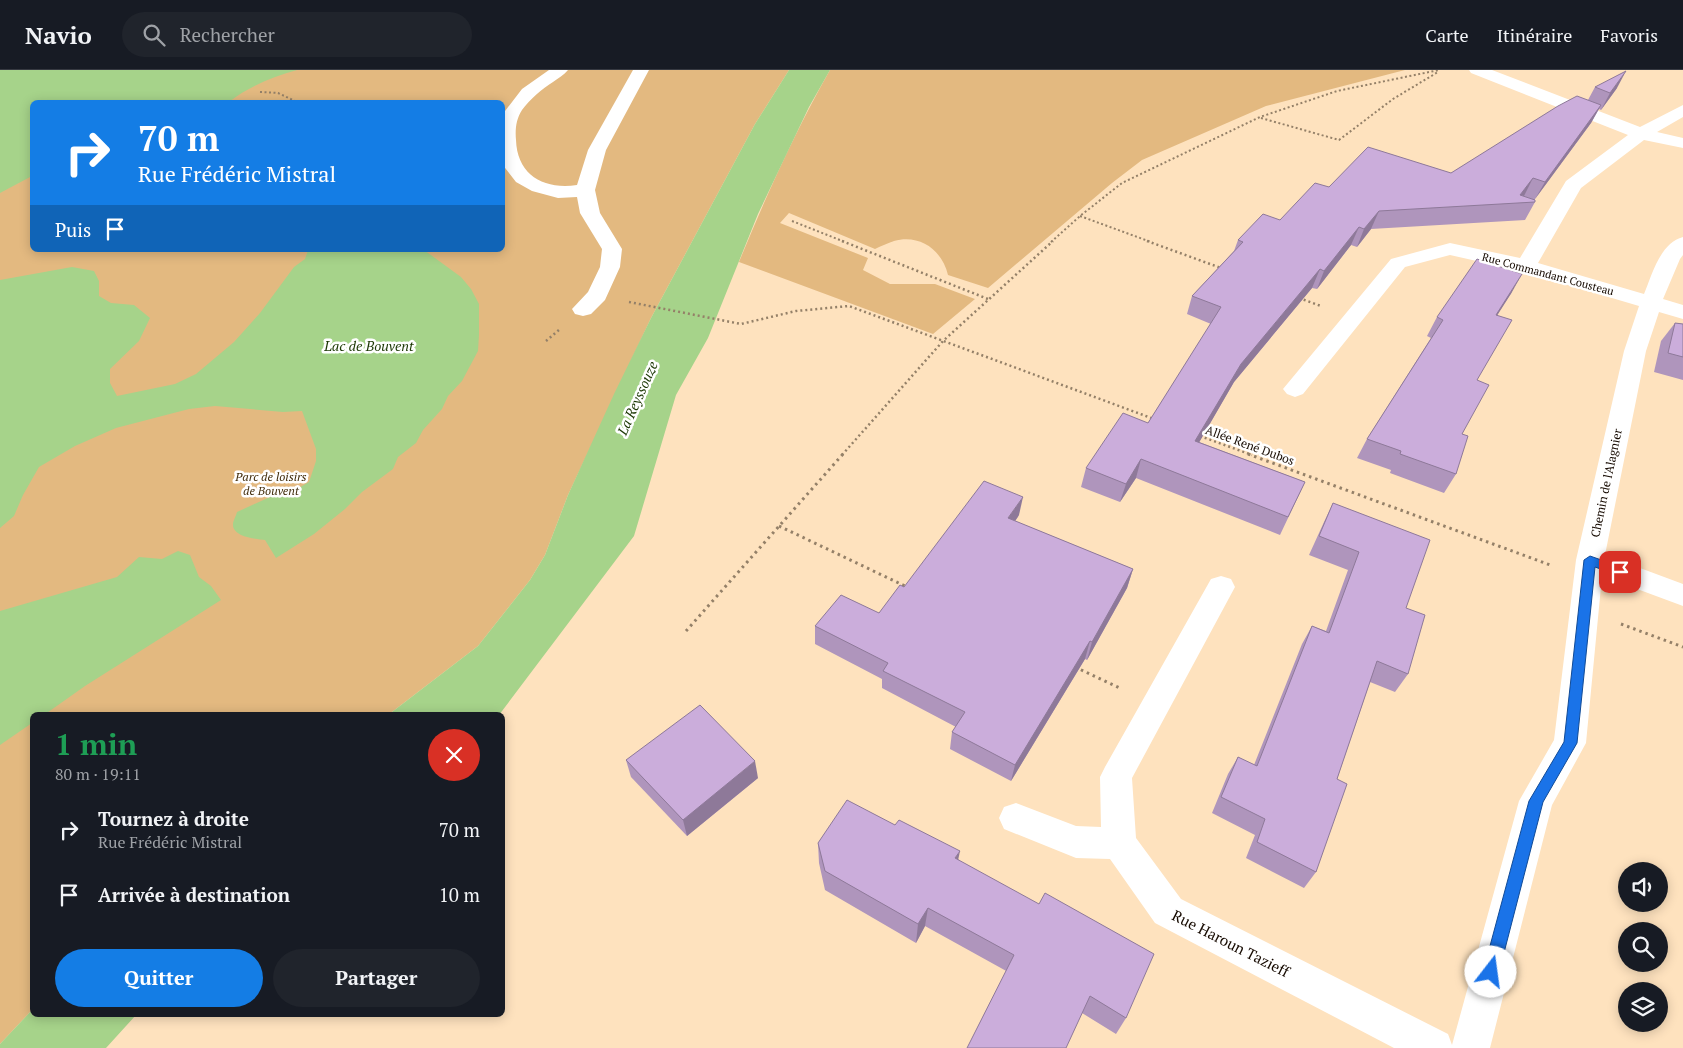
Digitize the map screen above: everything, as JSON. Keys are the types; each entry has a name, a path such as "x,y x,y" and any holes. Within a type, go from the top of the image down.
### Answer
{"street":[{"path":"560,70 541,82 512,112 506,132 507,154 519,177 538,187 560,192 585,190"},
{"path":"583,309 598,295 610,267 612,249 590,213 585,190 597,150 641,70"},
{"path":"1477,70 1641,134 1683,143"},
{"path":"1526,266 1573,185 1641,134 1683,110"},
{"name":"Chemin de l'Alagnier","path":"1471,1048 1536,801 1570,743 1588,583 1635,351 1651,303 1670,257 1683,243"},
{"name":"Rue Commandant Cousteau","path":"1295,390 1398,263 1450,249 1526,266 1683,312"},
{"path":"1588,583 1683,594"},
{"path":"1016,818 1076,842 1119,843 1116,777 1221,587"},
{"name":"Rue Haroun Tazieff","path":"1119,843 1168,911 1434,1048"}],"path":[{"path":"686,631 943,341 1080,216 1122,183 1260,117 1337,91 1440,70"},
{"path":"1260,117 1339,140 1393,99 1440,70"},
{"path":"260,92 278,93 293,100"},
{"path":"1080,216 1225,270"},
{"path":"792,221 988,299"},
{"path":"1298,297 1352,318"},
{"path":"648,306 741,324 796,311 849,306 1158,421"},
{"name":"Allée René Dubos","path":"1196,435 1588,583 1683,647"},
{"path":"779,526 914,590"},
{"path":"1074,667 1155,705"}],"green space":[{"name":"Parc de loisirs de Bouvent","path":"0,70 789,70 755,124 651,318 568,495 545,555 530,580 478,646 392,712 30,712 30,1012 0,1044"},
{"path":"830,70 1405,70 1266,106 1142,160 988,288 948,275 941,258 929,246 921,242 904,239 875,249 789,213 780,223 868,258 863,270 890,284 935,284 975,299 933,334 739,262 782,164"}],"water":[{"path":"0,70 297,70 262,83 232,100 30,100 30,177 0,193"},
{"name":"La Reyssouze","path":"789,70 830,70 809,107 758,214 708,338 676,395 634,536 501,712 392,712 478,646 530,580 545,555 568,495 651,318 755,124"},
{"name":"Lac de Bouvent","path":"307,252 427,252 461,277 471,289 479,304 478,351 462,381 448,396 442,409 423,430 416,443 398,457 393,469 362,492 345,509 314,534 276,558 265,540 240,535 236,532 233,523 237,512 270,497 288,494 309,482 316,461 316,449 302,411 283,412 215,406 189,409 116,428 75,446 39,467 23,495 14,516 0,528 0,280 72,267 94,271 99,281 99,296 111,303 134,305 150,318 139,341 110,369 110,383 117,396 175,384 196,374 234,342 260,313 294,267 305,259"},
{"path":"178,551 190,555 199,577 211,586 221,600 85,686 48,712 30,712 30,724 0,745 0,611 117,577 139,557 162,559"},
{"path":"30,1012 30,1017 134,1017 106,1048 0,1048 0,1044"}],"building":[{"path":"1626,71 1610,93 1595,87"},
{"path":"1577,96 1601,105 1545,182 1533,178 1520,195 1535,200 1535,202 1379,211 1364,229 1359,227 1324,271 1320,269 1241,364 1195,441 1305,482 1288,517 1141,459 1126,484 1086,468 1123,413 1148,423 1221,307 1192,296 1243,242 1238,240 1263,214 1280,220 1315,183 1329,187 1368,147 1451,173"},
{"path":"1477,259 1522,274 1496,315 1512,320 1477,380 1489,385 1462,434 1468,436 1456,474 1400,454 1401,451 1367,439 1443,320 1437,317"},
{"path":"1675,323 1683,324 1683,357 1668,353"},
{"path":"984,481 1023,497 1008,518 1133,569 1092,642 1090,641 1015,765 952,732 965,712 883,671 888,663 815,626 841,595 879,613 900,585 904,587"},
{"path":"1333,503 1430,540 1406,608 1425,615 1408,674 1377,661 1337,779 1347,784 1316,872 1257,842 1265,819 1221,797 1238,757 1257,766 1312,626 1329,633 1359,552 1319,536"},
{"path":"700,705 755,761 683,820 626,760"},
{"path":"847,800 895,825 899,820 960,851 955,858 1039,904 1045,893 1154,954 1126,1018 1090,996 1066,1048 967,1048 1014,955 928,908 918,924 825,871 818,843"}],"route":[{"path":"1491,972 1536,801 1570,743 1590,560 1620,572"}]}
